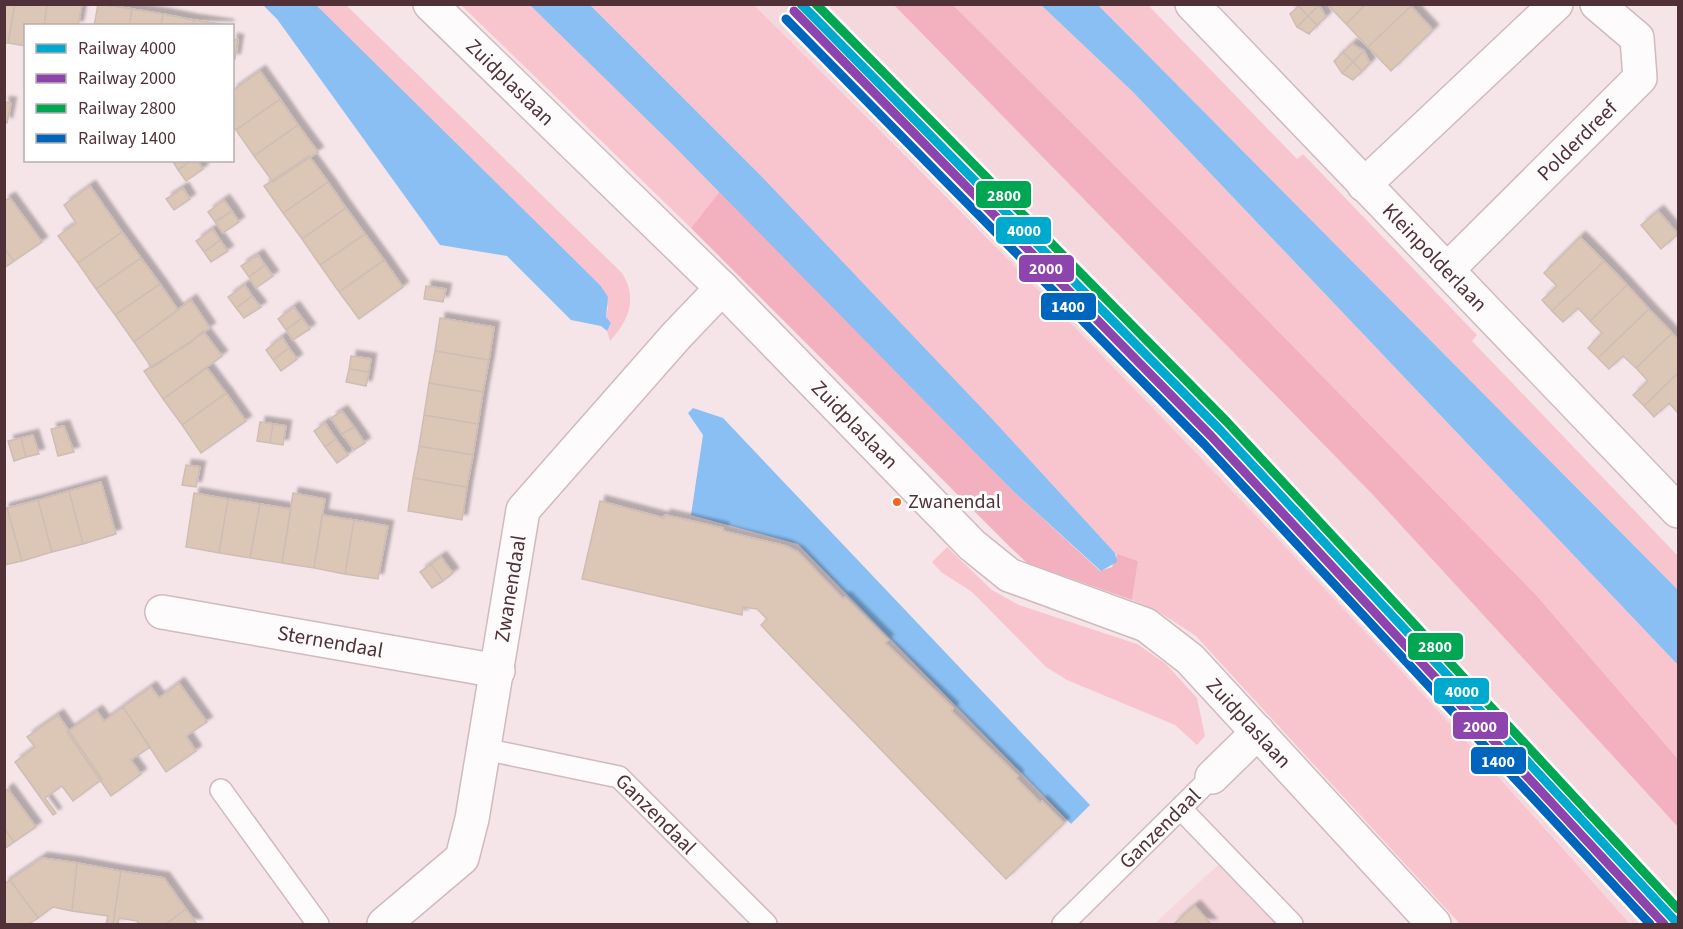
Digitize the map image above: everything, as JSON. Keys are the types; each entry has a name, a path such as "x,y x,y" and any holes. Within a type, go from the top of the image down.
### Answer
{"street":[{"name":"Zuidplaslaan","path":"430,4 722,288 972,544 1009,575 1146,625 1190,659 1434,924"},
{"name":"Kleinpolderlaan","path":"1192,4 1678,510"},
{"path":"1364,185 1556,4"},
{"name":"Polderdreef","path":"1448,269 1640,78 1637,39 1597,4"},
{"name":"Zwanendaal","path":"384,924 462,858 498,671 523,510 676,335 722,288"},
{"name":"Sternendaal","path":"162,612 498,671"},
{"name":"Ganzendaal","path":"1212,777 1258,732"}],"lane":[{"name":"Ganzendaal","path":"484,749 619,777 766,924"},
{"name":"Ganzendaal","path":"1063,924 1182,810 1212,777"},
{"path":"221,790 318,924"},
{"path":"1182,810 1292,924"}],"shaded area":[{"path":"315,5 346,5 622,273 630,292 629,309 622,325 610,341 607,331 611,323 606,318 608,307 600,285"},
{"path":"461,5 530,5 555,28 720,191 691,228"},
{"path":"590,5 754,5 978,229 1200,457 1417,688 1630,924 1460,924 1196,636 1159,612 1132,600 1138,561 1115,553 855,276"},
{"path":"754,5 894,5 1374,496 1678,827 1678,924 1630,924 1520,800 1098,353 953,201"},
{"path":"894,5 953,5 1185,236 1537,596 1678,759 1678,827 1374,496"},
{"path":"953,5 1041,5 1133,92 1678,665 1678,759 1537,596"},
{"path":"1098,5 1148,5 1297,159 1303,154 1477,335 1472,341 1678,556 1678,590"},
{"path":"720,191 1013,491 1100,571 1112,567 1117,555 1115,553 1138,561 1132,600 1027,563 1009,546 691,228"},
{"path":"947,547 992,590 1019,605 1137,644 1166,664 1197,698 1205,736 1197,745 1175,725 1067,680 1046,667 972,592 941,572 932,562"},
{"path":"1219,864 1276,924 1154,924"}],"water":[{"path":"315,4 600,285 608,297 606,317 611,323 607,331 601,326 571,320 507,256 440,245 277,19 263,5"},
{"path":"530,5 590,5 763,178 993,420 1115,553 1117,562 1101,571 1013,491 674,146"},
{"path":"1041,5 1098,5 1678,590 1678,665 1133,92"},
{"path":"693,408 723,418 1090,805 1071,824 798,544 691,515 703,435 688,413"}],"building":[{"path":"4,4 15,4 8,43 4,43"},
{"path":"15,4 47,4 44,24 24,24 24,46 8,43"},
{"path":"47,4 82,4 78,24 44,24"},
{"path":"98,4 132,9 129,24 94,24"},
{"path":"1300,4 1319,5 1308,16 1299,6"},
{"path":"1327,4 1366,4 1346,24"},
{"path":"1366,4 1409,4 1411,6 1368,47 1346,24"},
{"path":"1319,5 1326,17 1317,25 1308,16"},
{"path":"1299,6 1308,16 1297,27 1290,14"},
{"path":"1411,6 1433,30 1391,71 1368,47"},
{"path":"132,9 163,14 161,24 129,24"},
{"path":"163,14 194,20 193,24 161,24"},
{"path":"1308,16 1317,25 1309,34 1297,27"},
{"path":"194,20 221,24 193,24"},
{"path":"234,39 238,40 234,59"},
{"path":"1352,44 1364,51 1353,62 1343,52"},
{"path":"1364,51 1370,63 1362,71 1353,62"},
{"path":"1343,52 1353,62 1342,73 1334,61"},
{"path":"1353,62 1362,71 1353,80 1342,73"},
{"path":"260,71 280,99 236,130 234,128 234,90"},
{"path":"280,99 298,125 254,156 236,130"},
{"path":"4,102 11,103 7,123 4,122"},
{"path":"298,125 318,152 273,182 254,156"},
{"path":"309,156 328,182 283,213 264,186"},
{"path":"173,162 189,162 178,170"},
{"path":"189,162 198,162 203,169 186,181 178,170"},
{"path":"328,182 346,208 302,239 283,213"},
{"path":"90,186 122,232 78,263 58,236 76,223 64,205"},
{"path":"183,188 190,199 174,210 166,199"},
{"path":"10,198 42,242 14,261 4,248 4,201"},
{"path":"224,200 232,211 215,222 208,212"},
{"path":"346,208 365,234 320,265 302,239"},
{"path":"232,211 239,222 223,233 215,222"},
{"path":"1658,211 1678,234 1661,249 1641,225"},
{"path":"213,229 220,240 204,252 196,241"},
{"path":"122,232 141,258 96,289 78,263"},
{"path":"365,234 384,260 339,292 320,265"},
{"path":"1580,237 1604,261 1552,311 1542,300 1557,286 1544,273"},
{"path":"220,240 228,251 211,262 204,252"},
{"path":"4,248 14,261 4,268"},
{"path":"258,255 265,265 249,277 241,266"},
{"path":"141,258 160,284 115,315 96,289"},
{"path":"384,260 403,287 359,319 339,292"},
{"path":"1604,261 1627,285 1590,321 1578,308 1563,322 1552,311"},
{"path":"265,265 273,276 256,288 249,277"},
{"path":"160,284 178,310 134,342 115,315"},
{"path":"245,285 252,296 236,308 228,297"},
{"path":"1627,285 1649,309 1598,358 1588,348 1602,333 1590,321"},
{"path":"426,286 446,289 443,302 424,299"},
{"path":"252,296 261,307 244,318 236,308"},
{"path":"191,300 210,328 152,368 134,342"},
{"path":"294,307 302,318 286,330 278,319"},
{"path":"1649,309 1672,333 1636,368 1623,356 1609,369 1598,358"},
{"path":"302,318 310,329 293,340 286,330"},
{"path":"440,318 494,327 489,360 435,351"},
{"path":"203,331 222,356 163,399 144,371 190,343"},
{"path":"1672,333 1678,339 1678,373 1644,406 1633,395 1648,381 1636,368"},
{"path":"282,337 289,348 273,360 266,350"},
{"path":"289,348 297,359 281,371 273,360"},
{"path":"435,351 489,360 483,392 429,383"},
{"path":"351,356 371,359 369,372 349,369"},
{"path":"207,368 226,393 182,425 163,399"},
{"path":"349,369 369,372 366,386 346,382"},
{"path":"1678,373 1678,413 1669,403 1654,417 1644,406"},
{"path":"429,383 483,392 478,424 424,415"},
{"path":"226,393 246,421 201,453 182,425"},
{"path":"342,411 354,427 342,434 331,418"},
{"path":"424,415 478,424 473,455 419,446"},
{"path":"260,422 273,424 270,443 257,441"},
{"path":"325,423 336,439 325,447 314,431"},
{"path":"273,424 286,426 283,445 270,443"},
{"path":"64,426 74,452 58,456 51,429"},
{"path":"354,427 365,443 354,450 342,434"},
{"path":"33,435 39,454 26,457 21,438"},
{"path":"21,438 26,457 14,461 8,441"},
{"path":"336,439 348,455 337,463 325,447"},
{"path":"419,446 473,455 467,487 413,478"},
{"path":"186,465 200,467 196,487 182,485"},
{"path":"413,478 467,487 462,520 408,511"},
{"path":"101,482 116,534 83,544 69,491"},
{"path":"69,491 83,544 52,552 38,500"},
{"path":"194,493 228,499 219,553 186,547"},
{"path":"293,493 325,499 314,568 282,563"},
{"path":"228,499 260,504 250,558 219,553"},
{"path":"38,500 52,552 22,561 7,508"},
{"path":"600,501 664,518 665,515 723,528 723,531 786,546 798,552 843,599 845,597 888,640 885,643 953,708 951,711 1018,776 1016,778 1040,803 1042,801 1064,823 1006,879 761,625 767,619 757,609 743,607 742,615 582,579"},
{"path":"260,504 291,509 282,563 250,558"},
{"path":"7,508 22,561 4,565 4,509"},
{"path":"322,515 354,520 345,574 314,568"},
{"path":"354,520 388,526 378,579 345,574"},
{"path":"441,557 453,573 443,581 431,564"},
{"path":"431,564 443,581 432,588 420,572"},
{"path":"179,683 207,722 186,736 196,751 166,772 123,707 151,687 159,698"},
{"path":"123,707 150,747 131,760 141,774 111,796 67,732 97,711 104,721"},
{"path":"58,715 102,779 73,801 62,786 45,798 56,813 53,815 15,762 35,747 27,737"},
{"path":"8,789 36,827 14,842 4,828 4,792"},
{"path":"4,828 14,842 4,849"},
{"path":"42,858 77,863 72,911 53,907 38,918 10,880"},
{"path":"77,863 121,871 113,924 106,924 108,916 72,911"},
{"path":"121,871 164,878 186,909 166,924 139,924 137,921 119,918 118,924 113,924"},
{"path":"10,880 38,918 29,924 4,924 4,884"},
{"path":"1195,906 1211,924 1174,924 1186,913"},
{"path":"186,909 197,924 166,924"}],"rail line":[{"name":"4000","path":"801,4 1219,429 1678,924"},
{"name":"2800","path":"816,4 1227,422 1678,909"},
{"name":"2000","path":"794,11 1211,436 1664,924"},
{"name":"1400","path":"786,19 1204,444 1650,924"}],"place":[{"name":"Zwanendal","path":"897,502"}]}
